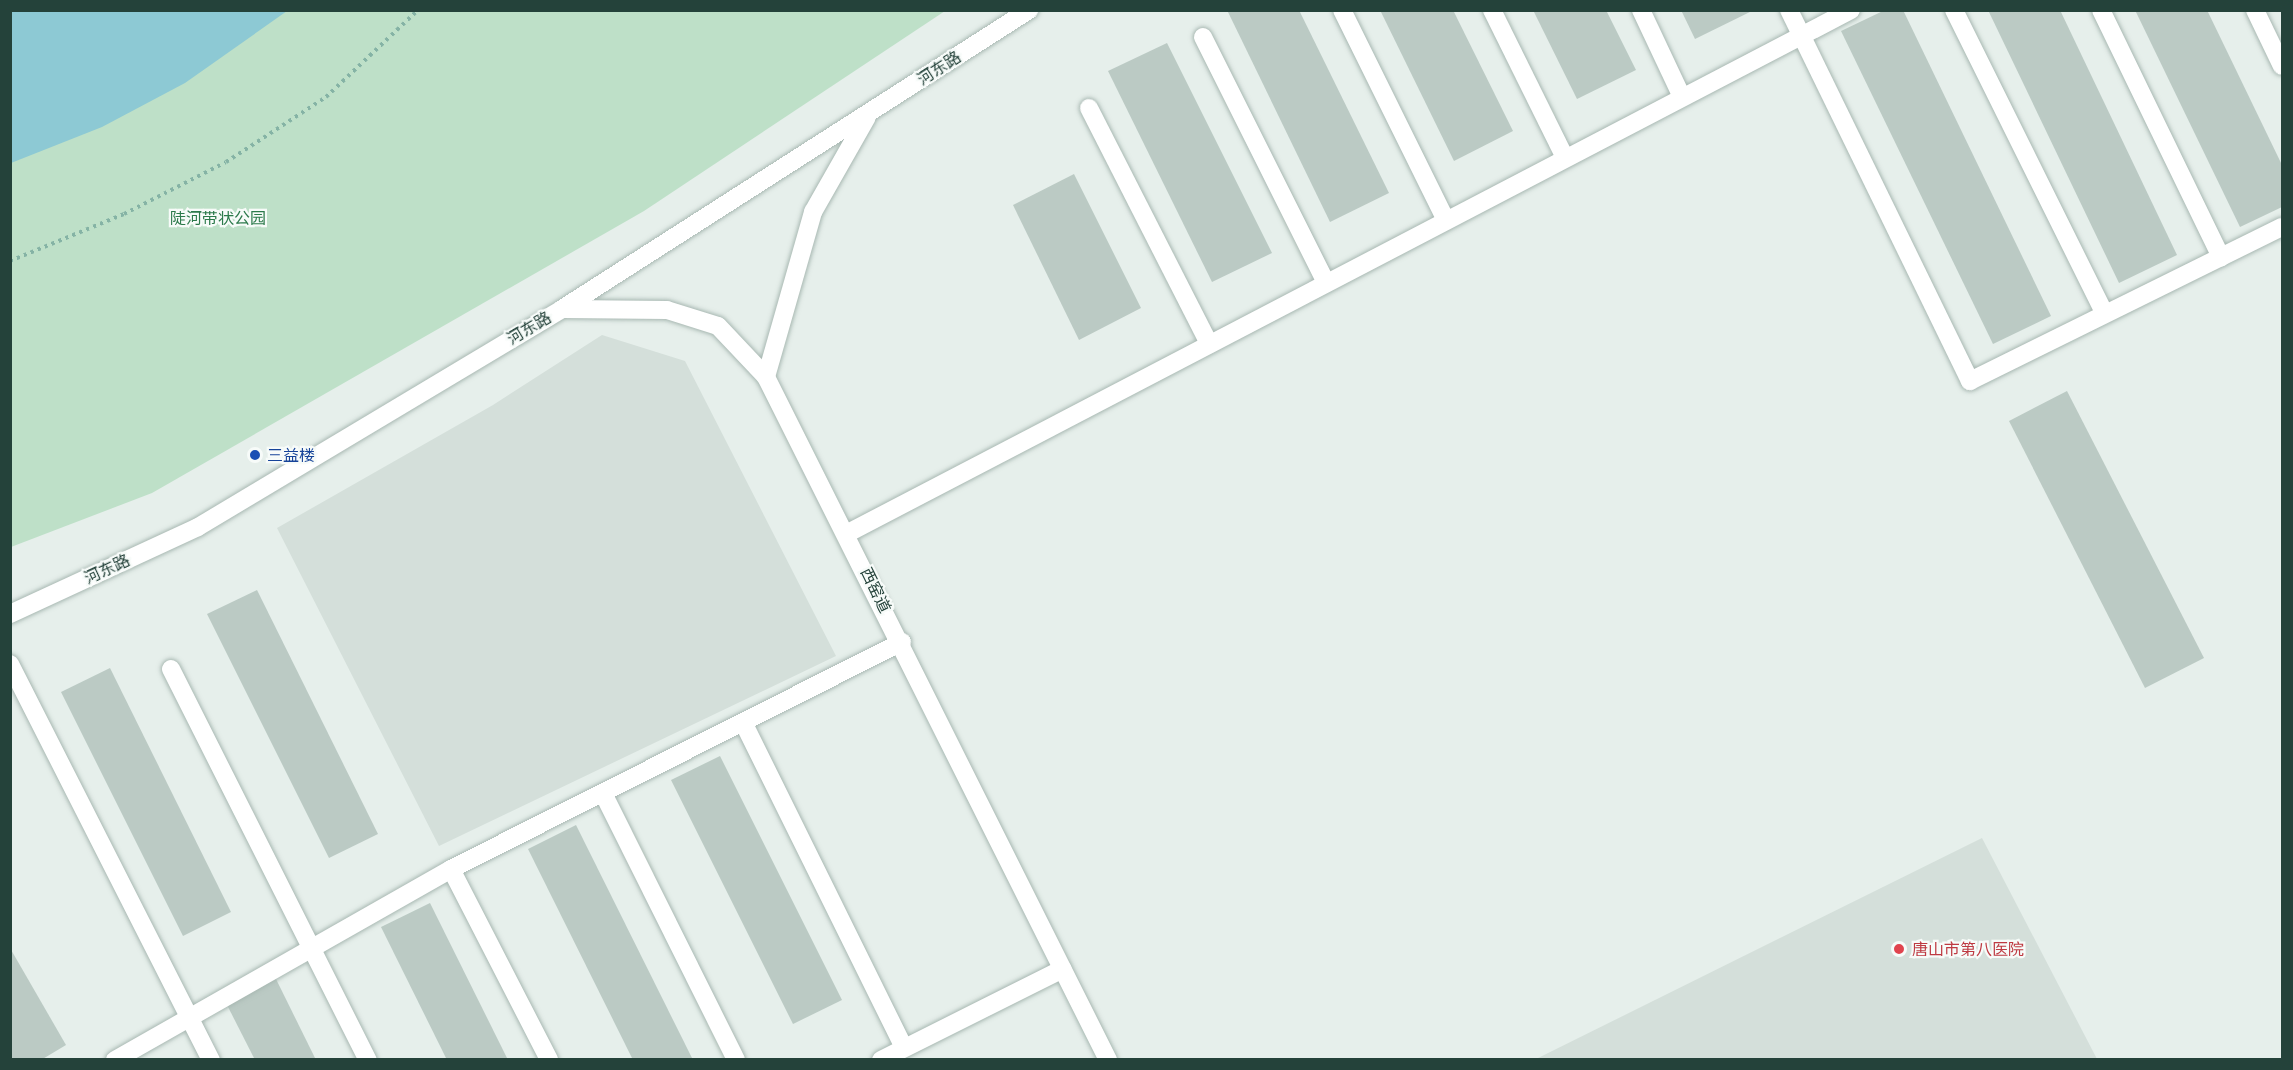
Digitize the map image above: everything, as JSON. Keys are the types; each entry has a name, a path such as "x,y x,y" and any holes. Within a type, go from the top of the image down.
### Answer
{"street":[{"name":"河东路","path":"10,614 198,527 562,309 1029,10"},
{"path":"1342,10 1446,220"},
{"path":"1492,10 1565,158"},
{"path":"1641,10 1682,97"},
{"path":"1789,10 1970,381 2283,226"},
{"path":"848,533 1801,34 1851,10"},
{"path":"1954,10 2105,314"},
{"path":"2101,10 2221,257"},
{"path":"2255,10 2283,66"},
{"path":"1203,37 1326,283"},
{"path":"1089,108 1209,344"},
{"path":"766,377 813,212 868,114"},
{"name":"西窑道","path":"562,309 667,310 718,326 766,377 848,533 1108,1059"},
{"path":"115,1059 191,1020 311,946 451,869 604,795 902,642"},
{"path":"10,664 211,1059"},
{"path":"171,669 368,1059"},
{"path":"744,724 904,1048"},
{"path":"604,795 736,1059"},
{"path":"451,869 549,1059"},
{"path":"882,1059 1063,969"}],"path":[{"path":"10,261 123,214 226,162 326,97 418,10"}],"shaded area":[{"path":"602,335 685,361 836,656 439,846 277,528 493,405"},
{"name":"唐山市第八医院","path":"1982,838 2097,1059 1536,1059"}],"green space":[{"name":"陡河带状公园","path":"11,11 945,11 644,211 152,493 11,547"}],"water":[{"path":"10,11 287,11 185,83 102,127 11,163"}],"building":[{"path":"1227,10 1299,10 1389,193 1330,222"},
{"path":"1380,10 1453,10 1513,131 1454,161"},
{"path":"1533,10 1606,10 1636,70 1577,99"},
{"path":"1681,10 1754,10 1695,39"},
{"path":"1885,10 1903,10 2051,316 1993,344 1841,31"},
{"path":"1988,10 2060,10 2177,255 2119,283"},
{"path":"2135,10 2207,10 2282,165 2282,207 2240,227"},
{"path":"1167,43 1272,253 1212,282 1108,71"},
{"path":"1074,174 1141,308 1079,340 1013,205"},
{"path":"2067,391 2204,658 2145,688 2009,421"},
{"path":"257,590 378,834 329,858 207,614"},
{"path":"110,668 231,912 183,936 61,692"},
{"path":"720,756 842,1000 793,1024 671,780"},
{"path":"576,825 693,1060 633,1060 528,849"},
{"path":"430,903 508,1060 447,1060 381,927"},
{"path":"10,948 66,1045 41,1060 10,1060"},
{"path":"275,977 316,1060 255,1060 225,1001"}],"place":[{"name":"三益楼","path":"255,455"},
{"name":"唐山市第八医院","path":"1899,949"}]}
